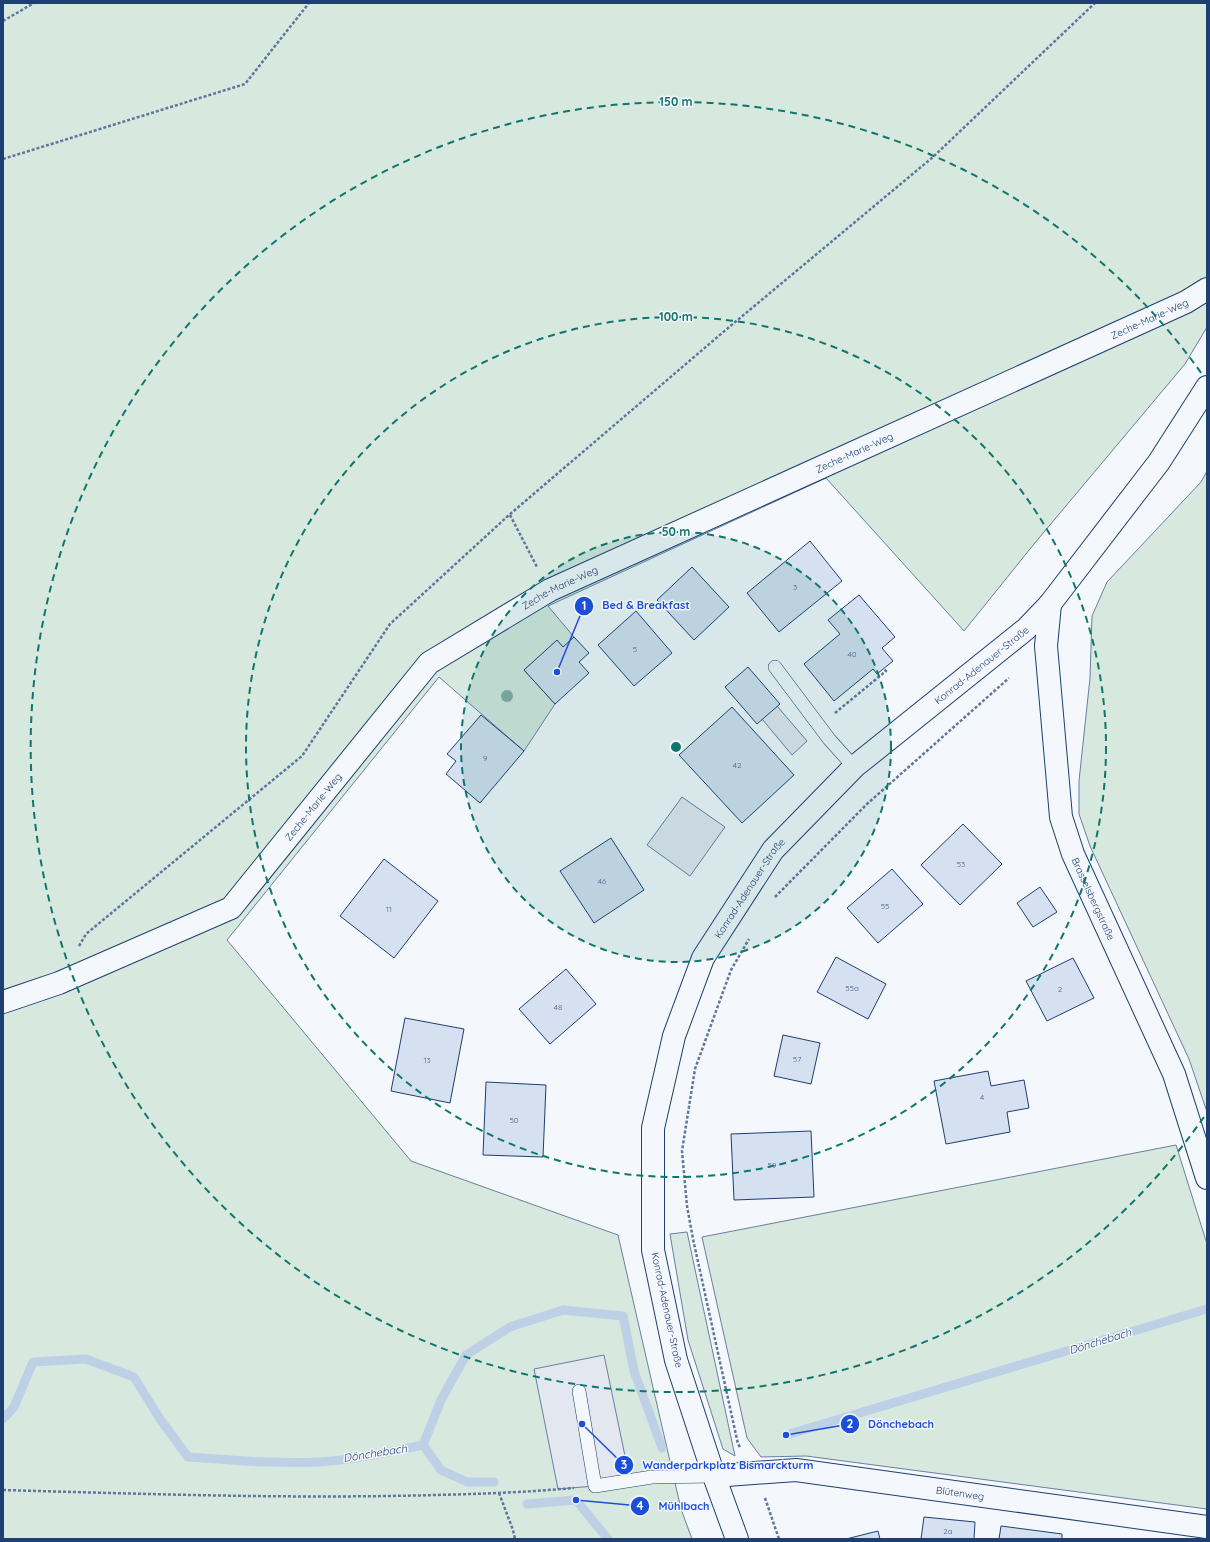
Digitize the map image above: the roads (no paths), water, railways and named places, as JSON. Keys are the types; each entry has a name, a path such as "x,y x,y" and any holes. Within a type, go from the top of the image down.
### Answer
{"street":[{"name":"Zeche-Marie-Weg","path":"3,1002 59,983 232,908 429,663 550,590 1186,302 1207,289"},
{"name":"Konrad-Adenauer-Straße","path":"736,1539 676,1360 653,1250 653,1128 674,1036 703,958 773,850 854,767 1026,628 1050,604 1159,462 1207,387"},
{"name":"Brasselsbergstraße","path":"1050,604 1046,646 1061,817 1073,854 1174,1074 1207,1178"},
{"name":"Blütenweg","path":"714,1476 796,1470 1207,1527"}],"lane":[{"path":"775,667 829,740 854,767"},
{"path":"579,1391 596,1486 652,1477 714,1476"}],"waterway":[{"name":"Dönchebach","path":"786,1435 1207,1309"},
{"name":"Dönchebach","path":"3,1419 14,1407 33,1362 86,1359 134,1377 160,1419 188,1457 253,1461 318,1462 358,1458 384,1453 423,1445 441,1400 466,1355 510,1327 563,1310 623,1316 634,1371 662,1448"},
{"path":"423,1445 441,1470 467,1482 494,1482"},
{"path":"527,1504 576,1500 608,1539"}],"place":[{"name":"Bed & Breakfast","path":"557,672"},
{"name":"Wanderparkplatz Bismarckturm","path":"582,1424"},
{"name":"Dönchebach","path":"786,1435"},
{"name":"Mühlbach","path":"576,1500"}]}
